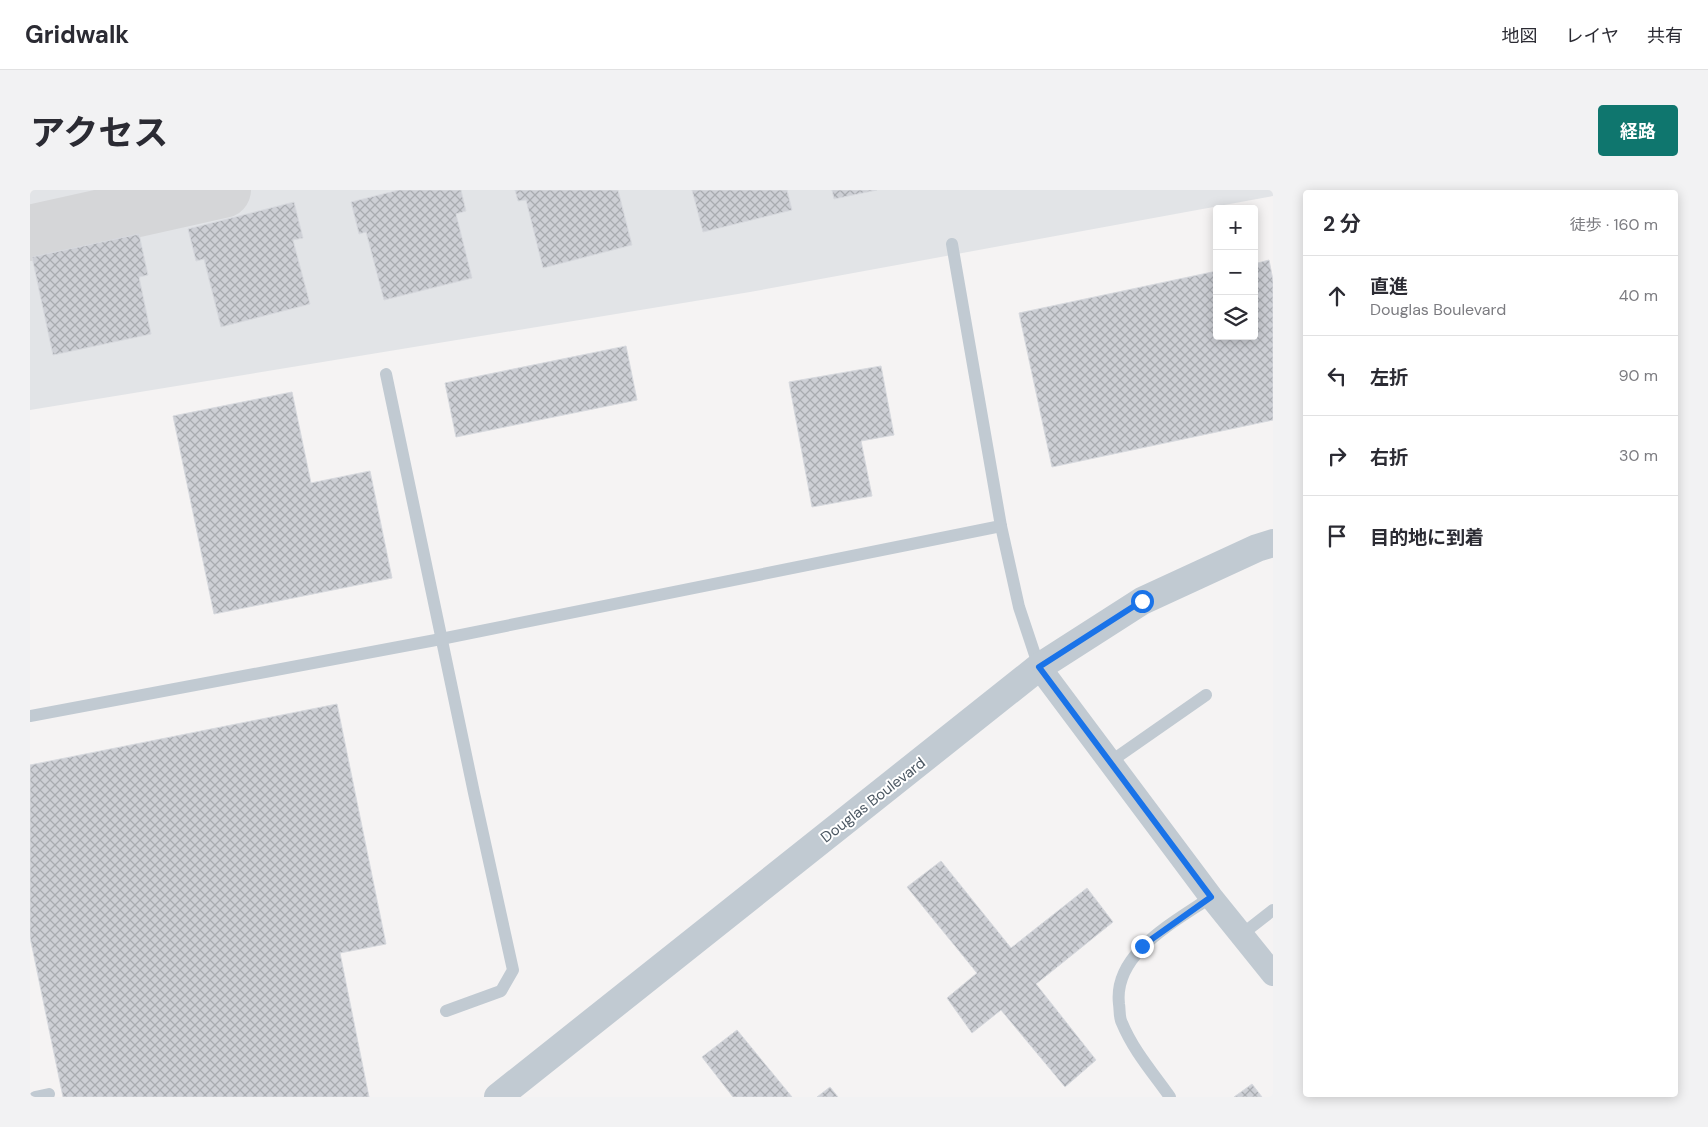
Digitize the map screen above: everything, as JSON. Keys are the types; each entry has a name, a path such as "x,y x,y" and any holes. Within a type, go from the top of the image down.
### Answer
{"street":[{"name":"Douglas Boulevard","path":"498,1097 1039,667 1142,601 1257,548 1273,543"},
{"path":"1039,667 1211,897 1273,974"}],"lane":[{"path":"952,244 1001,526 1019,607 1039,667"},
{"path":"386,374 513,970 501,992 446,1011"},
{"path":"30,716 441,639 1001,526"},
{"path":"1110,762 1206,695"},
{"path":"1170,1097 1133,1043 1121,1021 1117,992 1127,965 1142,946 1211,897"},
{"path":"1241,935 1273,910"},
{"path":"36,1097 48,1094"}],"shaded area":[{"path":"30,190 1273,190 1273,196 1224,205 1213,205 1213,207 750,292 30,410"}],"building":[{"path":"399,190 461,190 466,211 456,214 472,278 384,300 366,232 359,234 351,202"},
{"path":"515,190 618,190 632,245 543,268 526,200 518,201"},
{"path":"692,190 787,190 792,210 703,232"},
{"path":"832,190 877,190 834,199"},
{"path":"294,202 303,238 293,240 310,304 221,327 204,259 196,261 188,229"},
{"path":"139,234 148,275 139,277 151,334 53,355 32,257"},
{"path":"1269,260 1273,280 1273,420 1052,467 1019,313 1213,272 1213,340 1258,340 1258,263"},
{"path":"626,346 637,400 456,437 445,383"},
{"path":"881,366 894,435 861,441 872,496 812,507 789,382"},
{"path":"292,392 311,483 370,471 392,578 214,614 173,416"},
{"path":"337,704 386,944 340,953 369,1097 63,1097 30,937 30,765"},
{"path":"941,861 1011,948 1087,888 1113,922 1036,984 1096,1060 1065,1087 1001,1010 972,1033 947,998 977,973 907,887"},
{"path":"737,1030 792,1097 733,1097 702,1057"},
{"path":"1252,1084 1262,1097 1234,1097"},
{"path":"830,1087 838,1097 817,1097"}],"taxiway":[{"path":"30,233 223,190"}],"route":[{"path":"1142,601 1039,667 1211,897 1142,946"}]}
